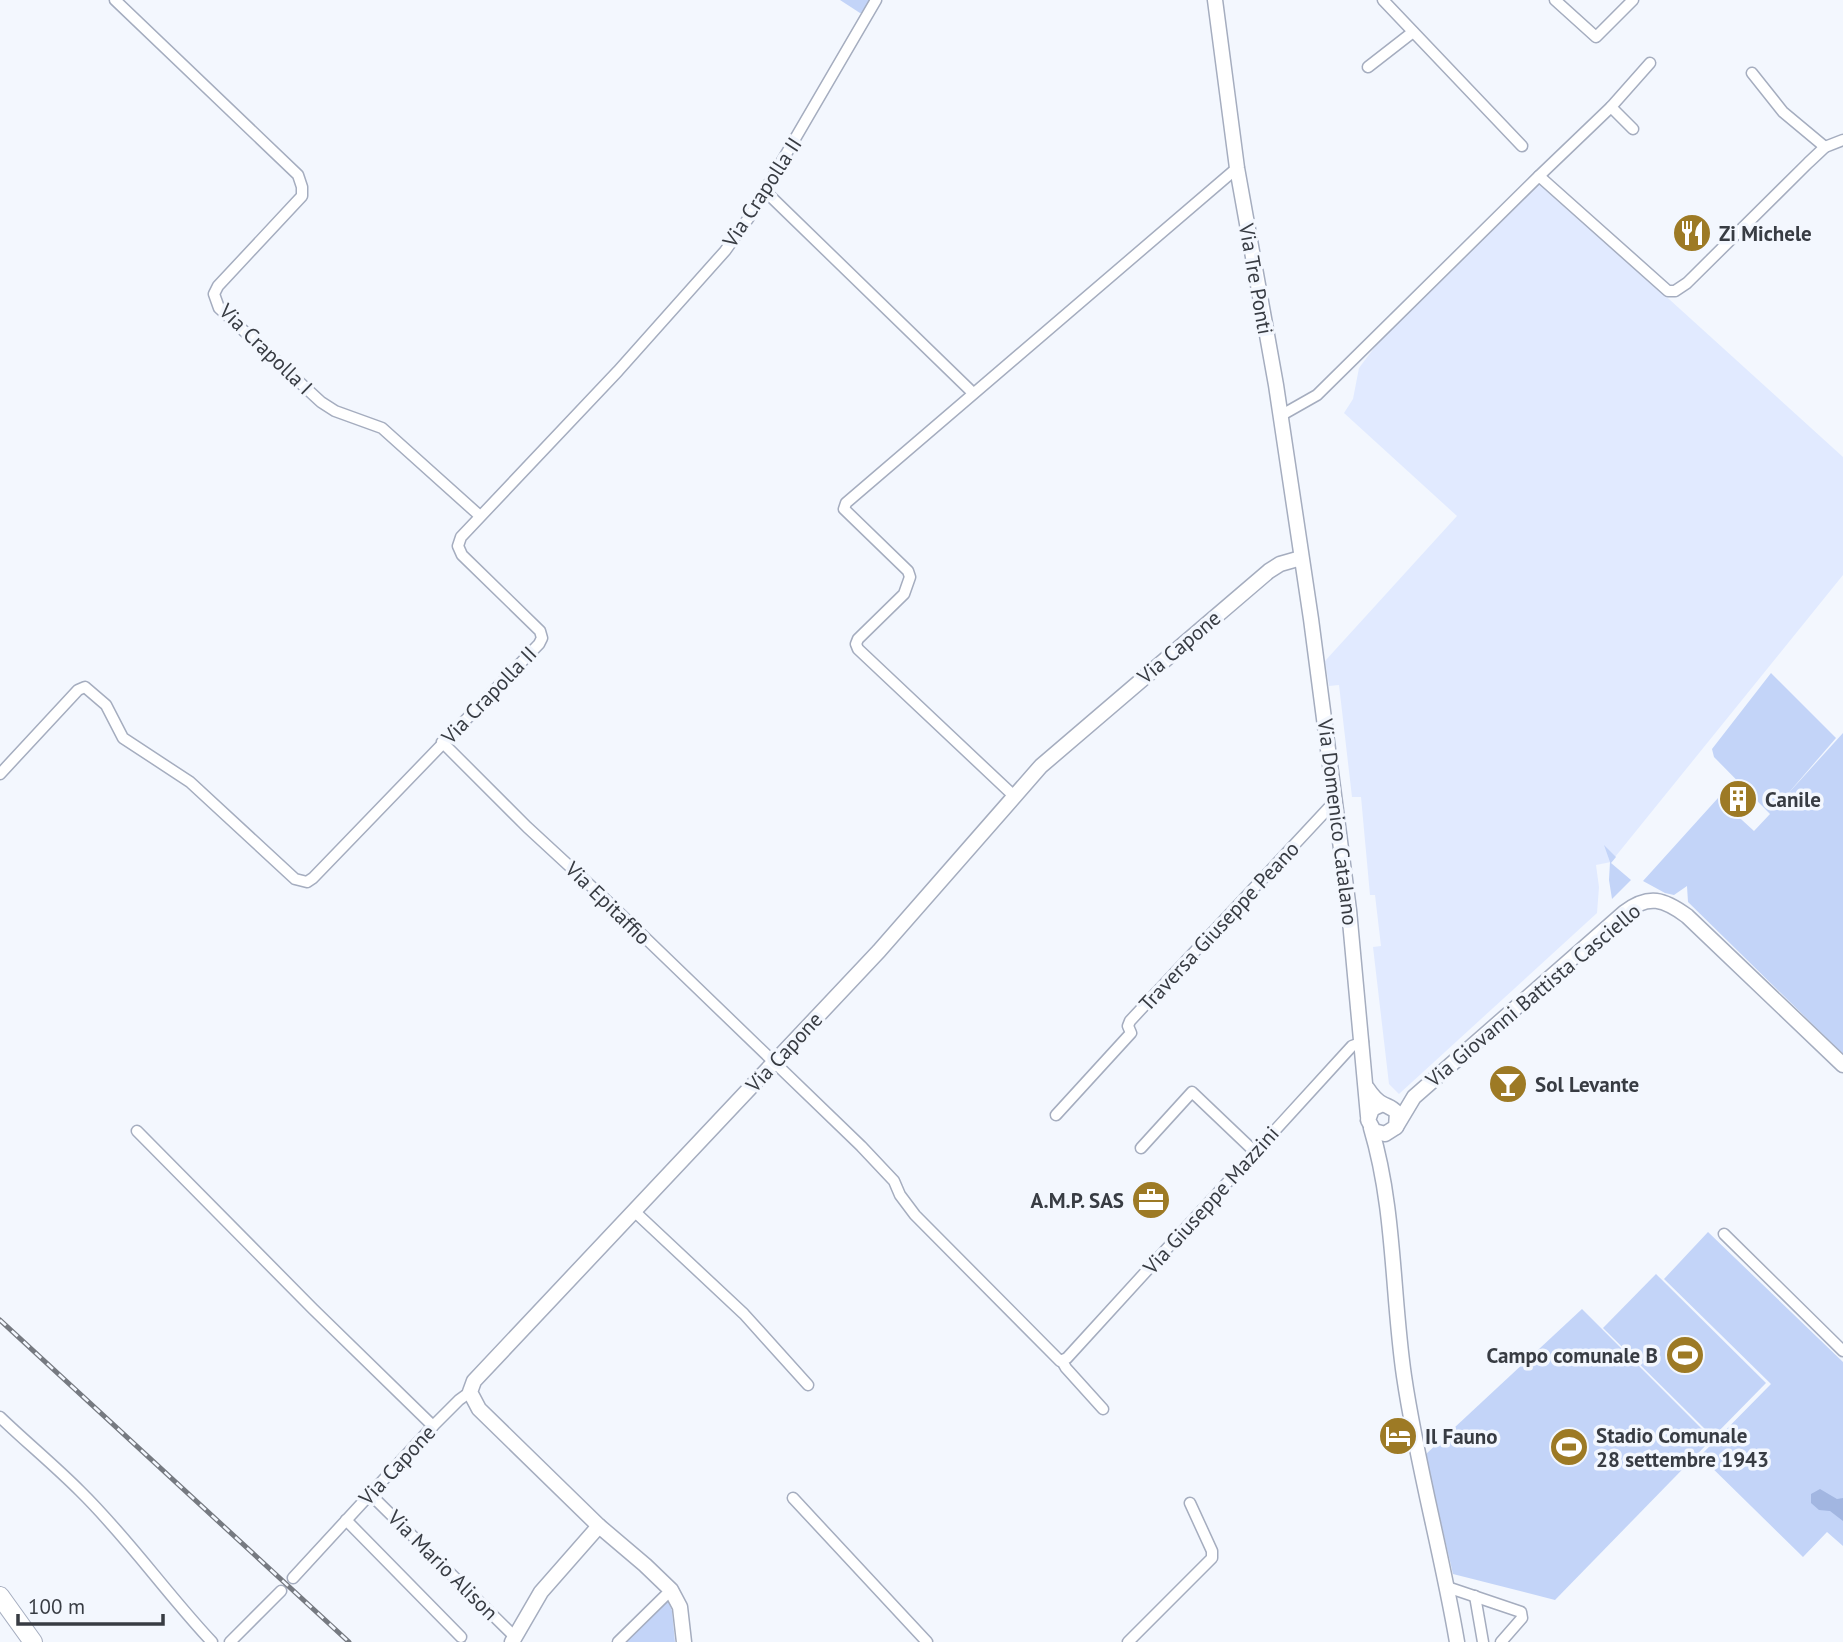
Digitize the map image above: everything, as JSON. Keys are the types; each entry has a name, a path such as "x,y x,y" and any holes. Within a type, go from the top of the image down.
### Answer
{"main road":[{"path":"0,1596 33,1642"}],"street":[{"name":"Via Crapolla I","path":"115,0 298,175 302,196 218,286 214,293 219,308 321,402 335,411 382,428 480,516"},
{"name":"Via Crapolla II","path":"0,774 78,690 85,687 106,705 122,738 190,782 295,879 306,882 539,645 542,638 540,631 462,555 458,546 461,537 618,371 724,251 765,191 876,0"},
{"name":"Via Tre Ponti","path":"1214,0 1237,168 1280,416 1301,558"},
{"path":"1383,0 1521,146"},
{"path":"1555,0 1596,37 1633,0"},
{"path":"1368,67 1413,32"},
{"path":"1280,416 1317,395 1611,107 1650,63"},
{"path":"1752,73 1783,112 1825,148"},
{"path":"1611,107 1633,129"},
{"path":"1539,176 1668,291 1675,291 1687,284 1825,148 1843,139"},
{"path":"1014,796 858,649 858,639 904,594 910,578 908,571 847,515 844,509 846,503 1237,168"},
{"path":"765,191 972,393"},
{"name":"Via Capone","path":"293,1577 433,1426 470,1392 479,1376 916,911 1052,755 1275,567 1301,558"},
{"name":"Via Domenico Catalano","path":"1301,558 1336,800 1370,1122 1379,1154 1389,1226 1408,1400 1457,1642"},
{"name":"Via Epitaffio","path":"442,742 774,1064"},
{"name":"Traversa Giuseppe Peano","path":"1056,1115 1132,1033 1128,1026 1130,1021 1336,800"},
{"name":"Via Giovanni Battista Casciello","path":"1393,1130 1414,1097 1625,912 1642,901 1661,901 1674,906 1687,916 1843,1065"},
{"name":"Via Giuseppe Mazzini","path":"1062,1361 1352,1046 1363,1042"},
{"path":"774,1064 884,1170 915,1215 1058,1360 1062,1361 1103,1409"},
{"path":"1367,1088 1396,1113 1393,1130 1382,1143 1379,1154"},
{"path":"1141,1148 1192,1092 1255,1152"},
{"name":"Via Giovanni Battista Casciello","path":"1385,1105 1414,1097"},
{"path":"1385,1105 1372,1109 1370,1122 1381,1134 1393,1130"},
{"path":"137,1131 433,1426"},
{"path":"634,1210 744,1314 808,1385"},
{"path":"1724,1234 1843,1351"},
{"path":"470,1392 479,1409 599,1526 671,1590 680,1607 684,1642"},
{"path":"0,1417 80,1491 139,1555 181,1609 212,1642"},
{"name":"Via Mario Alison","path":"370,1494 513,1639"},
{"path":"793,1498 926,1642"},
{"path":"1128,1642 1212,1558 1212,1551 1190,1503"},
{"path":"346,1520 461,1637"},
{"path":"513,1639 541,1592 599,1526"},
{"path":"1447,1587 1521,1612 1522,1618 1501,1642"},
{"path":"618,1642 671,1590"},
{"path":"230,1642 281,1591"},
{"path":"1475,1595 1483,1642"}],"shaded area":[{"path":"840,0 870,0 863,13 860,13"},
{"path":"1540,182 1843,457 1843,575 1611,862 1596,865 1599,887 1597,913 1399,1094 1389,1084 1373,947 1381,946 1375,895 1370,895 1361,797 1352,797 1339,685 1329,686 1325,661 1457,516 1344,413 1353,399 1359,368 1374,348 1454,264"},
{"path":"1771,673 1836,738 1785,797 1843,733 1843,1054 1688,902 1687,886 1674,895 1643,881 1718,798 1754,831 1770,814 1714,757 1712,749"},
{"path":"1604,845 1616,857 1611,863 1631,880 1612,899 1610,862"},
{"path":"1708,1232 1843,1362 1843,1546 1827,1532 1803,1557 1700,1456 1771,1384 1664,1279"},
{"name":"Campo comunale B","path":"1656,1274 1766,1383 1713,1437 1603,1328"},
{"name":"Stadio Comunale 28 settembre 1943","path":"1582,1309 1712,1439 1555,1600 1453,1574 1425,1455"},
{"path":"1820,1489 1837,1499 1843,1498 1843,1521 1830,1511 1819,1510 1811,1503 1811,1494"},
{"path":"667,1598 672,1611 675,1642 625,1642"}],"railway":[{"path":"0,1320 349,1642"}],"place":[{"name":"Zi Michele","path":"1692,233"},
{"name":"Canile","path":"1738,799"},
{"name":"Sol Levante","path":"1508,1084"},
{"name":"A.M.P. SAS","path":"1151,1200"},
{"name":"Campo comunale B","path":"1685,1355"},
{"name":"Il Fauno","path":"1398,1436"},
{"name":"Stadio Comunale 28 settembre 1943","path":"1569,1447"}]}
